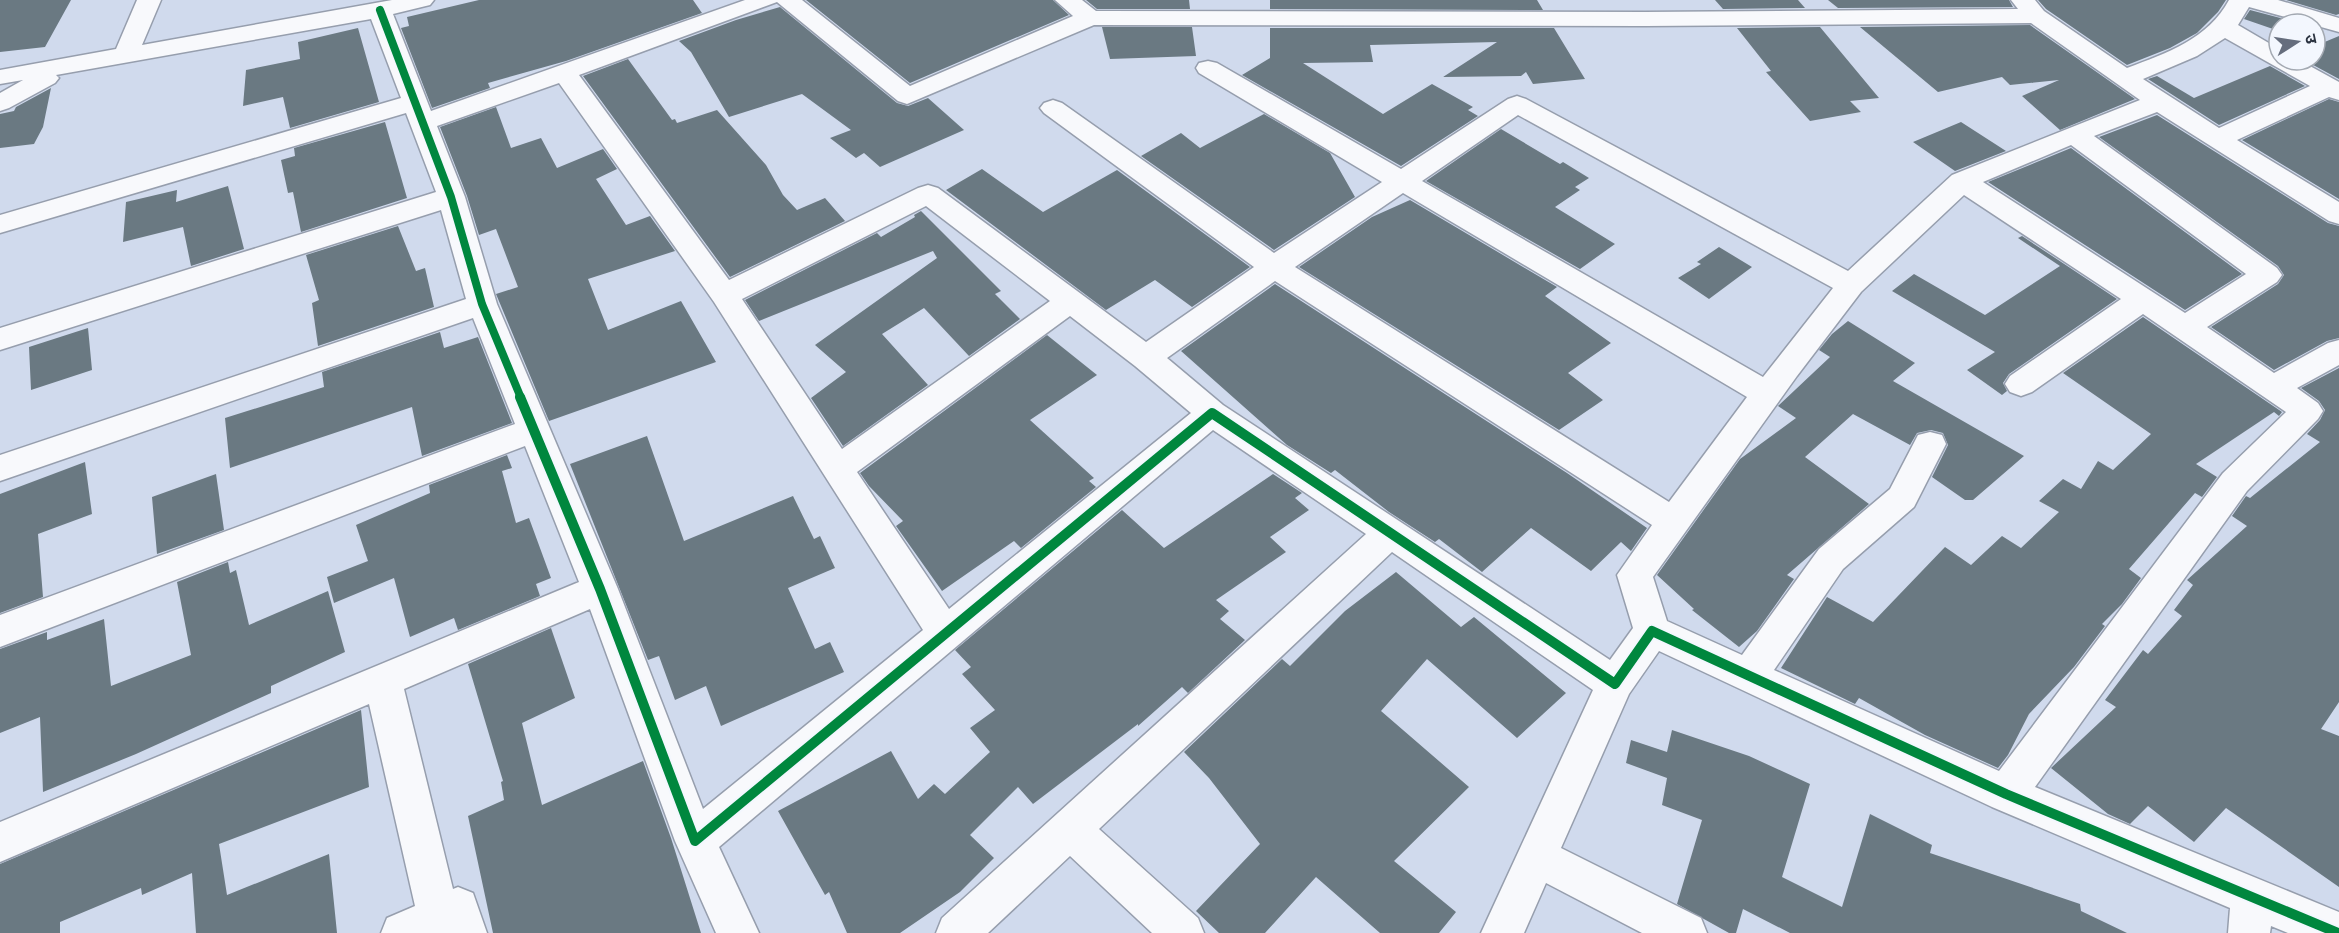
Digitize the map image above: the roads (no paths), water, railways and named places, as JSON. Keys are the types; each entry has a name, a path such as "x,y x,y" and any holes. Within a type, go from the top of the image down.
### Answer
{"street":[{"path":"125,56 149,0"},
{"path":"0,77 380,10 422,0"},
{"path":"0,224 419,112 563,71 767,0"},
{"path":"787,0 907,96 1090,18 1641,10 2030,8 2159,102 2339,215"},
{"path":"1067,0 1090,18"},
{"path":"2124,78 2179,57 2224,27 2241,0"},
{"path":"2252,0 2339,25"},
{"path":"380,10 451,197 482,304 600,589 695,840 738,933"},
{"path":"2224,27 2267,52"},
{"path":"0,103 72,64"},
{"path":"1208,68 1767,394"},
{"path":"563,71 724,295 839,468 945,634"},
{"path":"2303,72 2334,90"},
{"path":"2217,139 2334,90"},
{"path":"2159,102 2074,134 1962,181 1851,285 1672,521 1635,575 1652,631 1750,674 2006,794 2251,914 2338,933"},
{"path":"1146,358 1274,267 1517,104 1851,285"},
{"path":"1053,108 1274,267 1672,521"},
{"path":"2074,134 2267,275 2185,327"},
{"path":"1962,181 2185,327 2307,411 2235,482 2006,794"},
{"path":"724,295 928,194 1146,358 1212,413 1615,684"},
{"path":"0,339 451,197"},
{"path":"2021,384 2141,300"},
{"path":"839,468 1070,301"},
{"path":"0,468 482,304"},
{"path":"2272,388 2339,351"},
{"path":"695,840 1212,413"},
{"path":"0,631 533,430"},
{"path":"1750,674 1831,559 1902,498 1930,444"},
{"path":"957,933 1390,533"},
{"path":"0,842 600,589"},
{"path":"1502,933 1615,684 1652,631"},
{"path":"383,681 436,928"},
{"path":"1070,829 1183,933"},
{"path":"1537,857 1686,933"}]}
